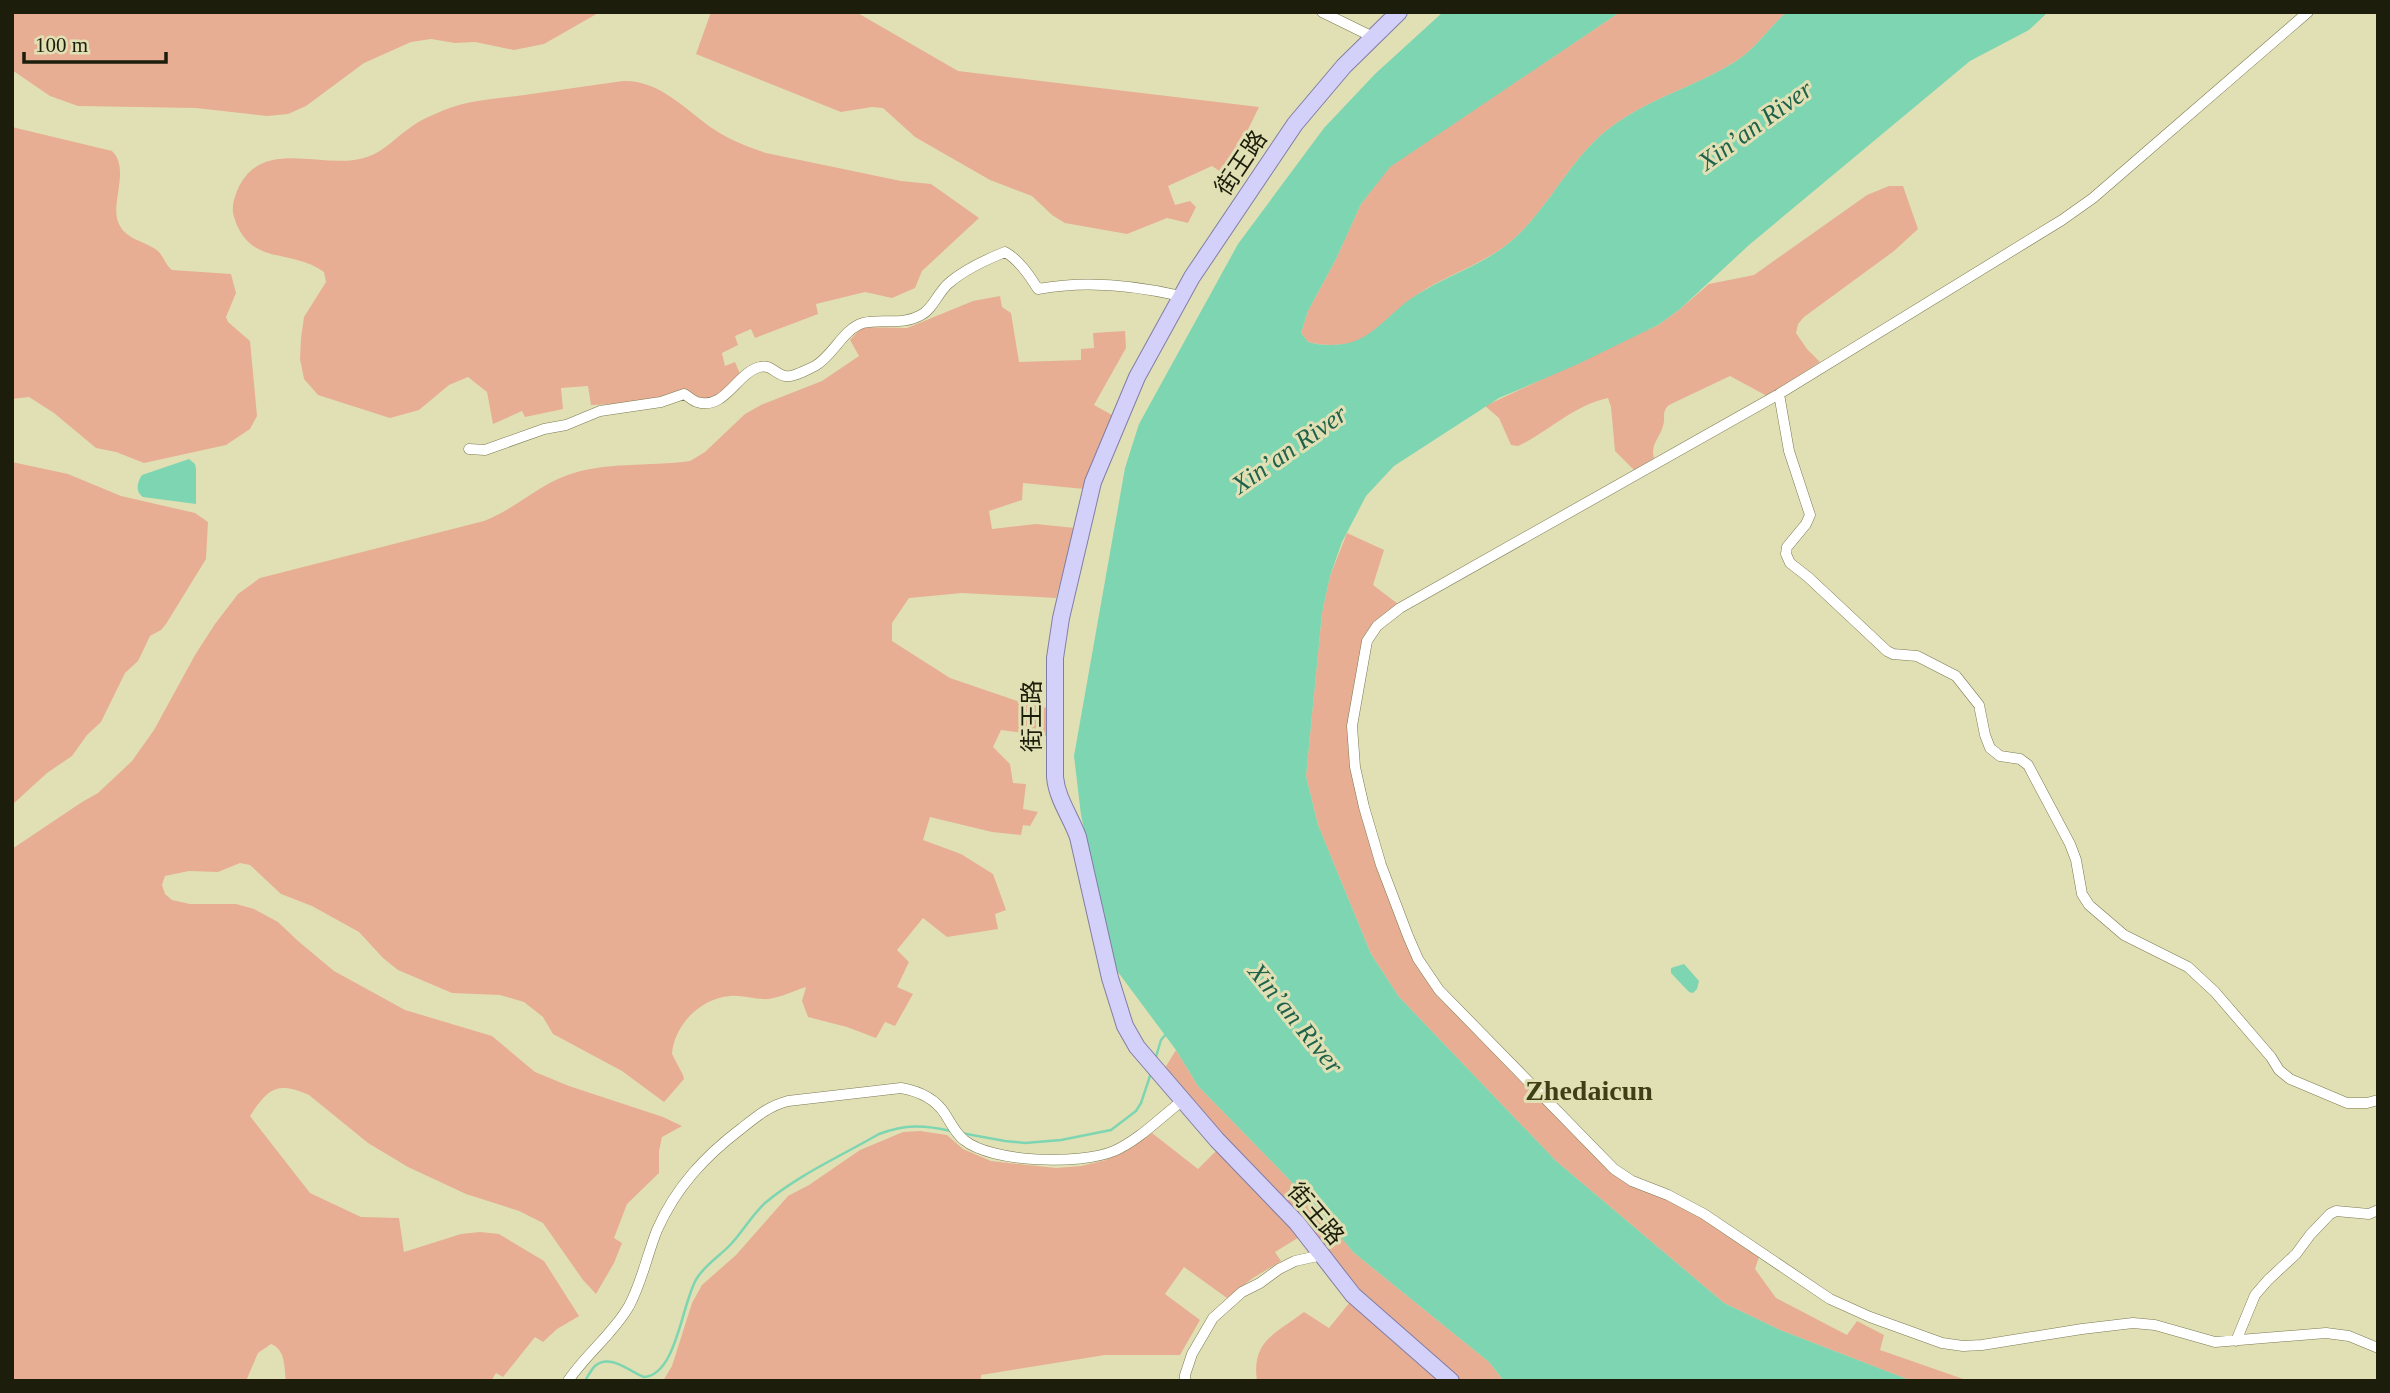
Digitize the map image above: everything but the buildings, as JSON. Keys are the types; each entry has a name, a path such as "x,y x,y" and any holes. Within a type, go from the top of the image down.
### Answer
{"main road":[{"name":"街王路","path":"1399,12 1344,66 1295,124 1181,296 1137,377 1093,482 1077,545 1055,658 1056,788 1078,838 1110,978 1120,1010 1137,1048 1182,1101 1297,1223 1353,1295 1451,1381"}],"street":[{"path":"1322,12 1373,37"},
{"path":"2308,12 2082,207 1779,394 1400,608 1373,630 1365,646 1352,726 1355,767 1362,800 1381,865 1412,948 1439,990 1614,1169 1632,1181 1686,1204 1843,1306 1908,1332 1952,1345 1982,1345 2133,1323 2155,1325 2207,1341 2326,1333 2349,1336 2378,1349"},
{"path":"469,449 485,450 544,429 566,425 600,411 661,402 684,394 698,402 715,401 731,390 746,374 761,367 771,368 782,376 789,376 817,365 851,330 863,323 906,321 922,315 950,282 976,264 1005,252 1029,275 1038,289 1093,283 1157,290 1181,296"},
{"path":"1779,394 1796,476 1810,515 1787,547 1786,554 1790,563 1890,653 1917,656 1956,676 1979,705 1990,748 2000,756 2023,761 2034,775 2070,844 2076,860 2082,894 2089,905 2124,935 2188,967 2216,992 2279,1070 2290,1079 2347,1103 2378,1100"},
{"path":"568,1381 629,1305 657,1230 680,1189 718,1147 771,1107 788,1101 901,1088 936,1102 958,1135 978,1149 1041,1160 1093,1157 1116,1150 1182,1101"},
{"path":"2236,1341 2255,1295 2297,1254 2310,1234 2330,1214 2336,1211 2369,1214 2378,1210"},
{"path":"1185,1381 1192,1354 1213,1318 1242,1292 1279,1269 1295,1261 1322,1255"}],"shaded area":[{"path":"12,12 600,12 544,44 514,50 475,42 455,43 431,39 411,42 364,63 306,106 288,114 267,116 196,108 78,106 50,96 12,70"},
{"path":"711,12 856,12 958,71 1259,107 1239,148 1221,172 1212,166 1168,186 1175,205 1190,201 1196,207 1188,223 1167,218 1127,234 1065,223 1032,196 990,180 915,137 883,108 841,112 696,54"},
{"path":"1620,12 1787,12 1748,52 1733,63 1625,117 1597,138 1542,208 1507,245 1418,294 1371,333 1355,342 1331,345 1308,342 1301,333 1308,311 1361,204 1390,166"},
{"path":"623,81 637,82 661,91 721,134 753,148 901,181 931,184 979,218 922,271 915,288 892,298 865,292 816,304 818,314 755,338 751,329 735,336 738,345 722,353 725,366 735,362 741,376 715,399 699,399 684,392 642,403 591,405 588,386 561,388 563,409 525,417 522,411 493,424 487,392 468,377 449,385 419,410 390,418 318,395 304,379 300,359 301,338 304,317 326,282 324,272 299,260 261,250 241,233 233,207 237,191 248,174 262,164 278,159 332,161 367,157 385,148 418,122 462,104"},
{"path":"12,127 112,151 120,167 116,207 123,230 159,252 172,270 231,274 236,293 226,317 228,322 250,341 257,416 250,429 226,445 144,463 116,452 96,448 54,413 29,397 12,399"},
{"path":"1889,186 1903,186 1918,229 1894,251 1798,324 1796,333 1820,362 1767,396 1730,376 1669,405 1654,445 1654,458 1634,470 1615,451 1608,398 1584,406 1518,446 1511,445 1499,418 1485,406 1658,325 1709,284 1754,275 1867,195"},
{"path":"1000,296 1002,307 1011,313 1019,362 1081,360 1081,349 1094,348 1093,333 1125,331 1126,348 1094,405 1112,415 1084,489 1023,483 1022,500 989,511 992,529 1036,524 1075,528 1056,598 962,593 909,598 892,623 892,641 950,678 1020,702 1047,708 1046,736 1001,730 993,747 1010,764 1013,783 1026,784 1023,809 1038,812 1030,826 1023,825 1021,835 992,832 930,817 923,840 961,854 993,874 1006,910 995,914 998,929 947,937 923,918 897,950 909,962 897,987 913,994 895,1026 885,1022 876,1038 808,1017 802,1001 806,987 769,999 730,996 709,1002 691,1015 678,1033 672,1054 684,1079 664,1102 622,1071 553,1034 543,1017 524,1002 500,995 452,993 398,970 359,932 312,906 281,894 250,865 240,863 218,872 189,871 165,876 162,885 165,894 172,900 190,904 236,904 254,909 278,922 334,971 405,1010 492,1036 535,1072 682,1126 662,1137 659,1173 627,1204 614,1238 622,1243 596,1294 543,1223 519,1211 466,1194 408,1167 368,1143 309,1095 288,1088 274,1090 267,1094 250,1116 310,1193 361,1217 399,1218 404,1252 461,1234 499,1234 544,1261 579,1316 557,1329 543,1342 535,1337 503,1377 496,1373 491,1381 286,1381 282,1355 271,1344 258,1353 246,1381 12,1381 12,849 98,793 132,761 154,730 195,655 238,594 260,578 484,521 544,486 580,471 611,466 690,461 705,452 745,414 822,381 859,356 850,340 862,327 907,328 973,301"},
{"path":"12,462 68,474 121,496 195,513 208,522 206,559 166,624 150,636 138,661 125,673 101,722 87,735 72,756 47,773 12,805"},
{"path":"1347,533 1384,550 1373,585 1398,604 1363,641 1349,728 1354,784 1383,879 1411,951 1432,989 1603,1164 1678,1202 1759,1257 1755,1269 1776,1298 1847,1335 1857,1321 1884,1335 1880,1350 1969,1381 1912,1381 1780,1330 1724,1303 1556,1161 1399,997 1371,954 1318,825 1306,776 1322,613 1330,576"},
{"path":"1176,1050 1198,1086 1317,1208 1353,1252 1489,1362 1504,1381 1458,1381 1375,1309 1163,1071"},
{"path":"920,1131 947,1135 963,1149 991,1161 1056,1168 1106,1160 1152,1133 1198,1169 1217,1150 1301,1236 1275,1252 1281,1261 1227,1298 1184,1267 1165,1294 1200,1320 1180,1355 1105,1355 981,1375 981,1381 663,1381 672,1366 692,1303 702,1285 736,1255 788,1196 860,1150 903,1132"},
{"path":"1350,1302 1442,1381 1257,1381 1258,1356 1268,1339 1276,1332 1304,1312 1329,1328"}],"water":[{"name":"Xin’an River","path":"1443,12 1620,12 1390,167 1361,204 1308,311 1301,333 1308,342 1338,345 1363,337 1418,294 1507,245 1542,208 1597,138 1625,117 1733,63 1748,52 1787,12 2048,12 2029,30 1970,61 1749,245 1680,309 1658,325 1499,398 1394,466 1366,496 1342,542 1330,576 1322,613 1306,776 1318,825 1371,954 1399,997 1556,1161 1724,1303 1780,1330 1912,1381 1504,1381 1489,1362 1353,1252 1317,1208 1198,1086 1176,1050 1115,968 1081,815 1074,756 1125,468 1139,424 1238,244 1324,128 1375,74"},
{"path":"189,459 196,469 196,504 140,495 138,487 142,475"},
{"path":"1684,964 1699,981 1693,993 1671,973 1671,968"}],"waterway":[{"path":"1155,1060 1161,1040 1166,1034"},
{"path":"961,1133 1025,1143 1061,1140 1111,1130 1136,1111 1151,1073"},
{"path":"585,1381 595,1366 607,1362 613,1362 644,1377 655,1373 671,1351 697,1278 731,1244 760,1208 791,1184 879,1134 915,1126 951,1131"}],"district":[{"name":"Zhedaicun","path":"1589,1090"}]}
